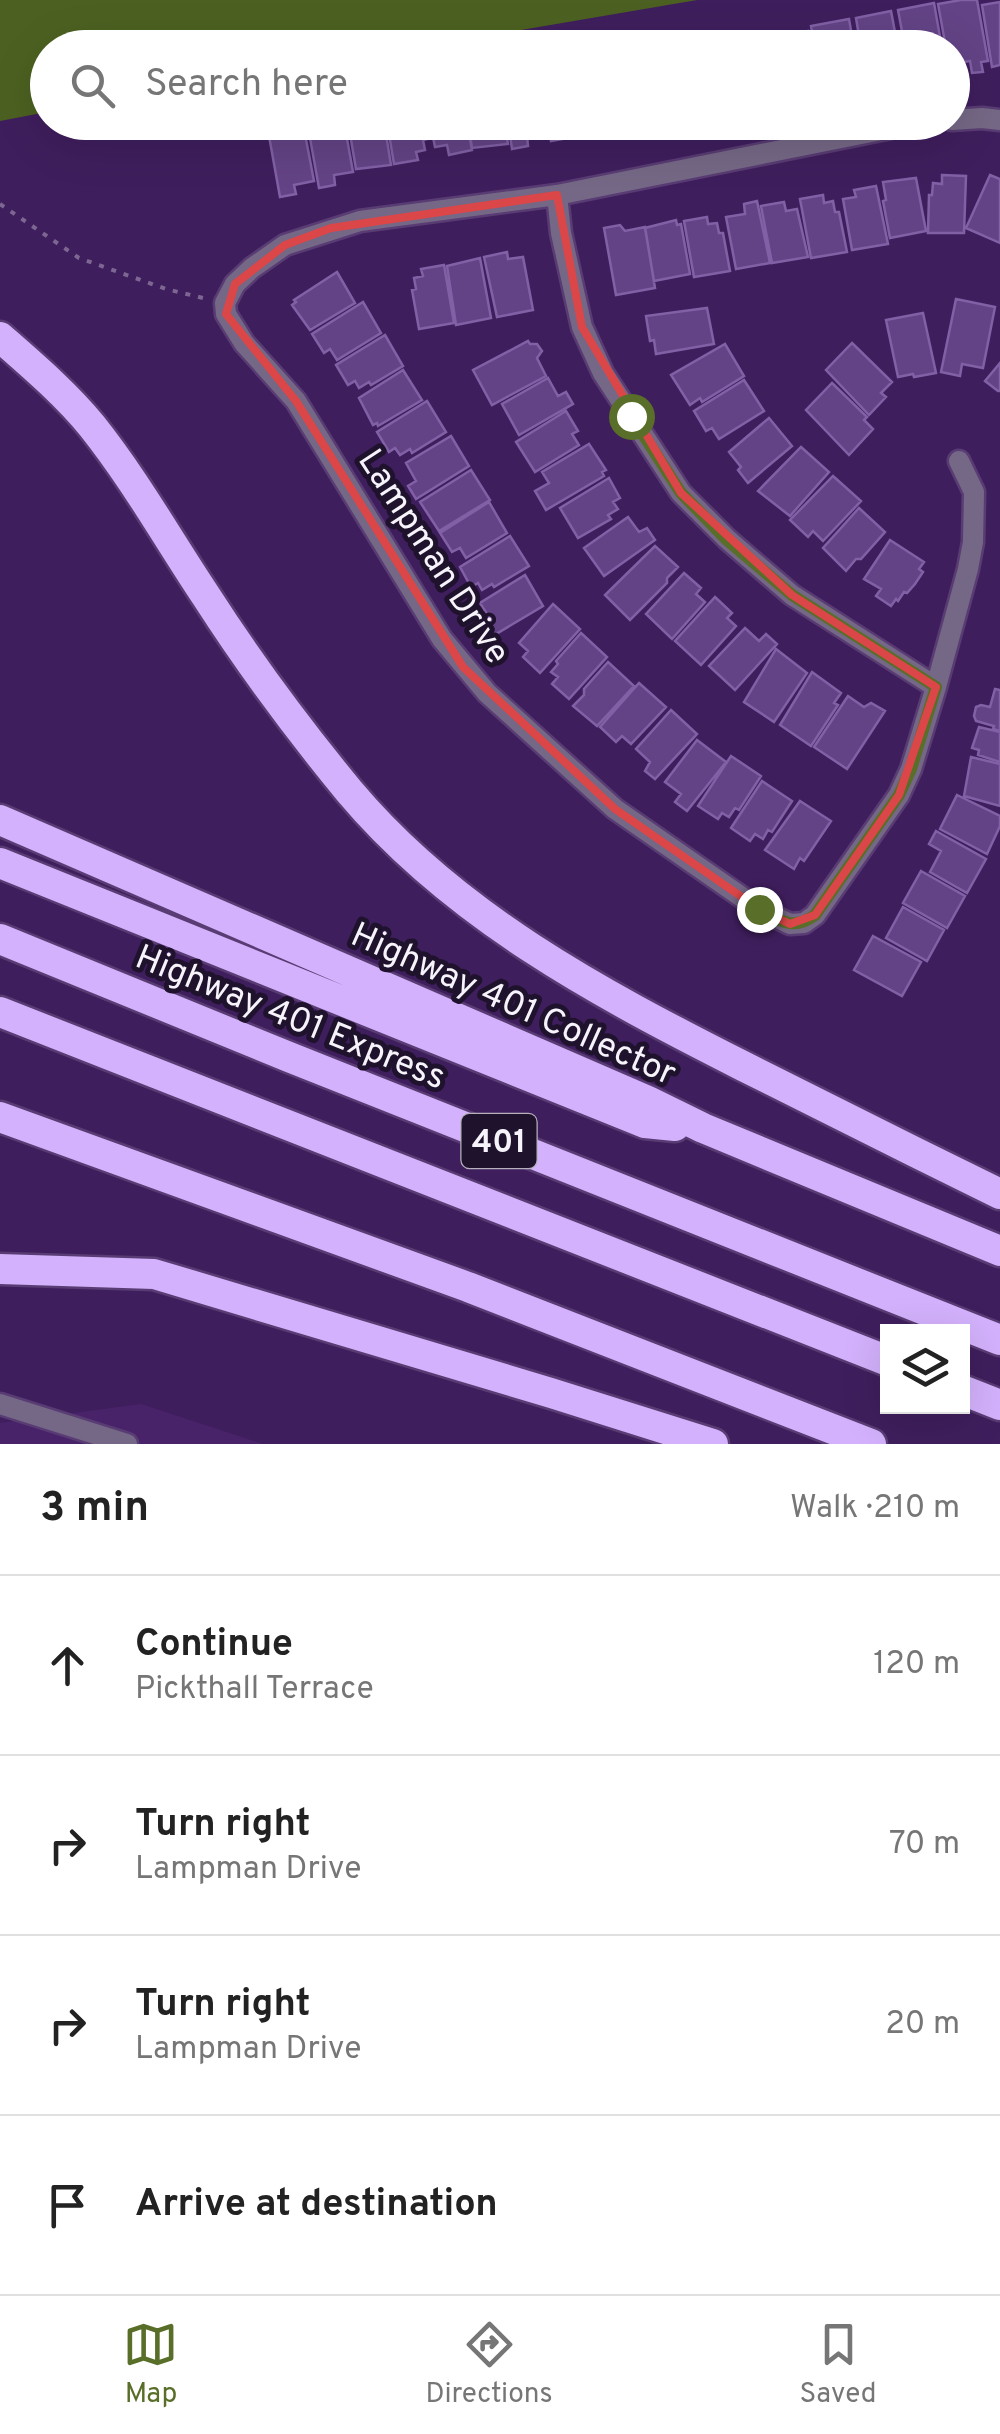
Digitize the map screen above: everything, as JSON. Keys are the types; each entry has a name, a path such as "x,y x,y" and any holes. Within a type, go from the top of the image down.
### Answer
{"highway":[{"path":"0,337 90,424 152,507 206,597 349,790 400,846 466,904 547,959 652,1020 1000,1194"},
{"name":"Highway 401 Collector","path":"0,820 703,1128 1000,1251"},
{"path":"0,863 645,1123 703,1128"},
{"name":"Highway 401 Express","path":"0,939 1000,1340"},
{"name":"401","path":"0,1012 880,1358"},
{"path":"0,1117 468,1287 871,1444"},
{"path":"0,1269 154,1274 713,1444"},
{"path":"970,1393 1000,1405"}],"street":[{"path":"970,119 1000,120"},
{"path":"226,303 235,284 285,244 331,228 557,194 830,140"},
{"path":"557,194 561,233 582,327 603,373 681,493 727,540 792,595 936,687"},
{"name":"Lampman Drive","path":"226,303 226,314 236,330 296,401 463,667 615,809 759,909 790,924 804,923 815,915 899,795 911,769 968,569 974,534 974,492 958,461"},
{"path":"0,1404 127,1444"}],"path":[{"path":"0,204 79,258 166,290 226,303"}],"highlighted area":[{"path":"557,195 582,327 681,493 792,595 936,687 899,795 815,915 790,924 759,909 615,809 463,667 296,401 226,314 235,284 285,245 331,228"}],"shaded area":[{"path":"141,1404 263,1444 0,1444 0,1423"}],"green space":[{"path":"0,0 697,0 521,30 30,30 30,115 0,121"}],"building":[{"path":"977,0 988,61 981,62 983,72 972,73 970,30 943,30 938,4"},
{"path":"1000,2 1000,65 992,67 982,5"},
{"path":"934,3 939,30 902,30 898,10"},
{"path":"891,11 895,30 858,30 856,18"},
{"path":"849,19 851,30 812,30 811,26"},
{"path":"270,140 306,140 314,181 294,185 296,194 280,197"},
{"path":"310,140 347,140 353,172 334,175 335,185 319,188"},
{"path":"351,140 387,140 391,165 356,169"},
{"path":"390,140 423,140 425,150 416,152 418,160 394,164"},
{"path":"434,140 470,140 472,150 449,155 447,145 435,147"},
{"path":"471,140 507,140 508,144 472,148"},
{"path":"511,140 527,140 528,146 512,149"},
{"path":"942,175 966,176 964,233 928,233 929,195 933,183 942,184"},
{"path":"990,175 1000,179 1000,243 966,228"},
{"path":"916,178 926,231 890,238 883,182"},
{"path":"876,186 888,244 852,250 843,199 856,197 854,190"},
{"path":"823,195 824,203 833,201 835,212 839,212 847,252 811,258 800,199"},
{"path":"757,201 770,263 736,269 726,217 745,214 744,204"},
{"path":"784,202 786,211 797,209 808,257 772,263 761,206"},
{"path":"707,217 708,224 717,223 719,233 723,233 730,271 694,277 684,221"},
{"path":"676,220 677,225 681,224 690,274 654,281 645,228"},
{"path":"620,225 625,231 645,227 655,288 616,295 604,228"},
{"path":"507,252 508,259 523,257 533,310 497,317 484,257"},
{"path":"480,258 491,318 456,325 447,266"},
{"path":"444,265 454,323 419,329 412,290 416,289 414,278 423,276 421,269"},
{"path":"337,272 355,303 310,330 292,305 294,300"},
{"path":"956,299 995,307 983,368 962,364 960,376 941,372"},
{"path":"363,302 381,333 337,360 330,349 324,353 312,334"},
{"path":"707,308 714,344 656,354 646,316"},
{"path":"923,313 936,373 898,377 886,320"},
{"path":"385,335 403,366 371,385 369,382 359,388 355,381 348,385 336,365"},
{"path":"528,341 542,351 537,358 546,376 492,405 473,370"},
{"path":"852,343 892,382 881,393 886,397 869,415 826,370"},
{"path":"725,344 744,376 702,402 700,398 690,405 671,375"},
{"path":"1000,363 1000,391 998,391 985,381"},
{"path":"403,370 422,400 378,426 373,425 359,398"},
{"path":"548,378 558,396 566,392 573,404 519,435 502,404"},
{"path":"744,380 764,411 719,439 712,428 706,431 694,411"},
{"path":"832,383 867,417 864,420 873,429 849,455 806,410"},
{"path":"427,401 446,432 412,453 410,449 400,455 395,448 389,452 377,432"},
{"path":"566,411 578,431 572,434 579,445 535,472 516,442"},
{"path":"769,418 792,446 748,483 729,452"},
{"path":"451,436 469,466 416,499 408,486 416,481 406,463"},
{"path":"589,444 606,470 602,472 604,476 546,510 535,491 549,483 542,472"},
{"path":"801,447 829,472 790,516 758,491"},
{"path":"471,470 490,500 439,531 420,502"},
{"path":"833,476 861,501 823,541 813,531 808,537 790,520"},
{"path":"609,478 620,498 613,502 618,509 608,515 611,519 578,538 560,508"},
{"path":"489,502 507,533 466,558 460,548 452,552 440,533"},
{"path":"859,508 885,532 846,571 823,548"},
{"path":"628,517 639,532 647,528 655,540 604,576 584,548"},
{"path":"510,536 529,566 494,587 492,584 482,590 478,583 471,587 460,567"},
{"path":"890,540 924,562 915,584 891,606 876,596 881,589 864,579"},
{"path":"655,546 678,567 630,620 605,595"},
{"path":"684,573 701,588 696,594 705,602 672,639 646,614"},
{"path":"525,575 543,606 491,637 483,625 491,620 480,603"},
{"path":"715,597 732,613 727,618 736,626 701,665 675,641"},
{"path":"553,604 580,629 540,673 523,657 528,651 519,643"},
{"path":"745,628 759,641 766,634 777,644 735,690 709,666"},
{"path":"581,633 607,657 569,699 552,684 558,677 551,672"},
{"path":"776,649 807,673 774,722 744,702"},
{"path":"608,662 634,686 597,726 573,706"},
{"path":"812,672 841,693 834,703 838,705 811,746 780,725"},
{"path":"639,683 666,707 631,744 622,736 616,742 600,727"},
{"path":"995,689 1000,690 1000,731 976,721 974,716 976,707 990,707"},
{"path":"848,696 864,707 871,703 885,711 847,769 814,747"},
{"path":"671,710 697,734 655,779 645,771 650,762 636,749"},
{"path":"979,727 1000,732 1000,762 978,755 979,750 972,748"},
{"path":"697,740 726,762 687,811 675,802 681,794 665,782"},
{"path":"731,756 761,776 739,810 735,808 729,817 722,813 718,819 698,806"},
{"path":"971,757 1000,764 1000,806 964,796"},
{"path":"762,781 792,801 772,832 768,830 763,839 755,834 750,841 731,828"},
{"path":"957,795 1000,816 1000,826 987,854 940,829"},
{"path":"800,801 831,821 804,861 800,858 794,869 765,850"},
{"path":"936,831 986,859 967,893 930,872 941,851 929,844"},
{"path":"921,871 965,896 947,928 903,903"},
{"path":"903,907 944,930 927,961 886,938"},
{"path":"873,936 921,962 902,996 854,970"}],"route":[{"path":"631,416 681,493 727,540 792,595 936,687 899,795 815,915 804,923 790,924 759,909"}]}
